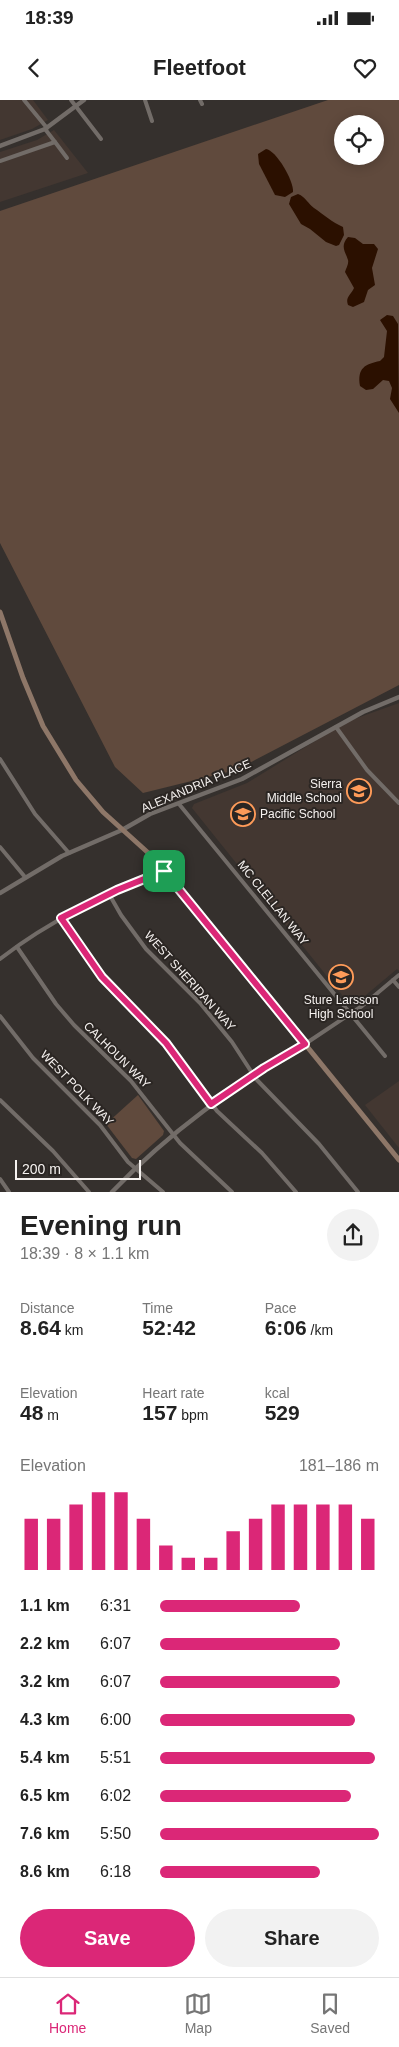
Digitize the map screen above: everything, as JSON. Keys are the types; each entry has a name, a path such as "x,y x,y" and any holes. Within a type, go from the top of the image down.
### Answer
{"main road":[{"path":"0,612 28,693 51,741 63,761 91,798 122,830 150,854 399,1160"}],"street":[{"path":"24,100 67,158"},
{"path":"71,100 101,139"},
{"path":"0,146 46,128 84,100"},
{"path":"145,100 152,121"},
{"path":"0,161 54,140"},
{"name":"ALEXANDRIA PLACE","path":"0,893 69,853 122,830 150,814 242,779 373,706 399,697"},
{"path":"336,727 366,770 399,803"},
{"path":"0,759 35,814 69,853"},
{"name":"MC CLELLAN WAY","path":"180,804 385,1056"},
{"path":"0,847 25,877"},
{"path":"0,959 61,918 109,894 164,871"},
{"name":"WEST SHERIDAN WAY","path":"109,894 121,915 142,944 212,1016 254,1075 319,1144 358,1192"},
{"path":"61,918 102,977 166,1043 211,1104 262,1153 296,1192"},
{"name":"CALHOUN WAY","path":"17,947 56,1004 74,1025 131,1081 173,1134 232,1192"},
{"path":"112,1192 135,1168 173,1134 211,1104 350,1014 399,975"},
{"path":"393,980 399,987"},
{"name":"WEST POLK WAY","path":"0,1016 33,1058 91,1115 135,1168 163,1192"},
{"path":"0,1100 53,1151 89,1192"},
{"path":"0,1179 10,1192"}],"shaded area":[{"path":"0,100 33,100 48,120 32,129 0,140"},
{"path":"328,100 399,100 399,685 236,770 143,793 115,767 0,543 0,211"},
{"path":"54,130 88,173 0,202 0,152 37,140"},
{"path":"266,149 279,160 291,181 293,192 285,197 275,195 259,164 258,154"},
{"path":"298,194 314,208 343,227 344,235 339,245 336,246 326,242 301,224 289,204 291,197"},
{"path":"348,237 355,238 363,244 374,244 378,249 372,268 375,285 368,290 364,302 353,307 348,305 347,300 354,288 345,272 348,262 344,243"},
{"path":"387,315 393,316 398,324 399,413 390,399 392,388 389,381 383,380 373,389 366,390 360,386 359,380 361,371 366,365 380,361 384,357 387,331 380,320"},
{"path":"399,703 399,971 397,969 354,1005 350,1005 192,808 194,804 247,783 346,722"},
{"path":"399,1081 399,1148 365,1105"},
{"path":"138,1095 164,1131 163,1135 136,1159 132,1158 106,1124"}],"place":[{"name":"Sierra Middle School","path":"359,791"},
{"name":"Pacific School","path":"243,814"},
{"name":"Sture Larsson High School","path":"341,977"}],"route":[{"path":"164,871 305,1044 243,1081 211,1104 185,1066 166,1043 92,966 61,918 117,890 164,871"}]}
